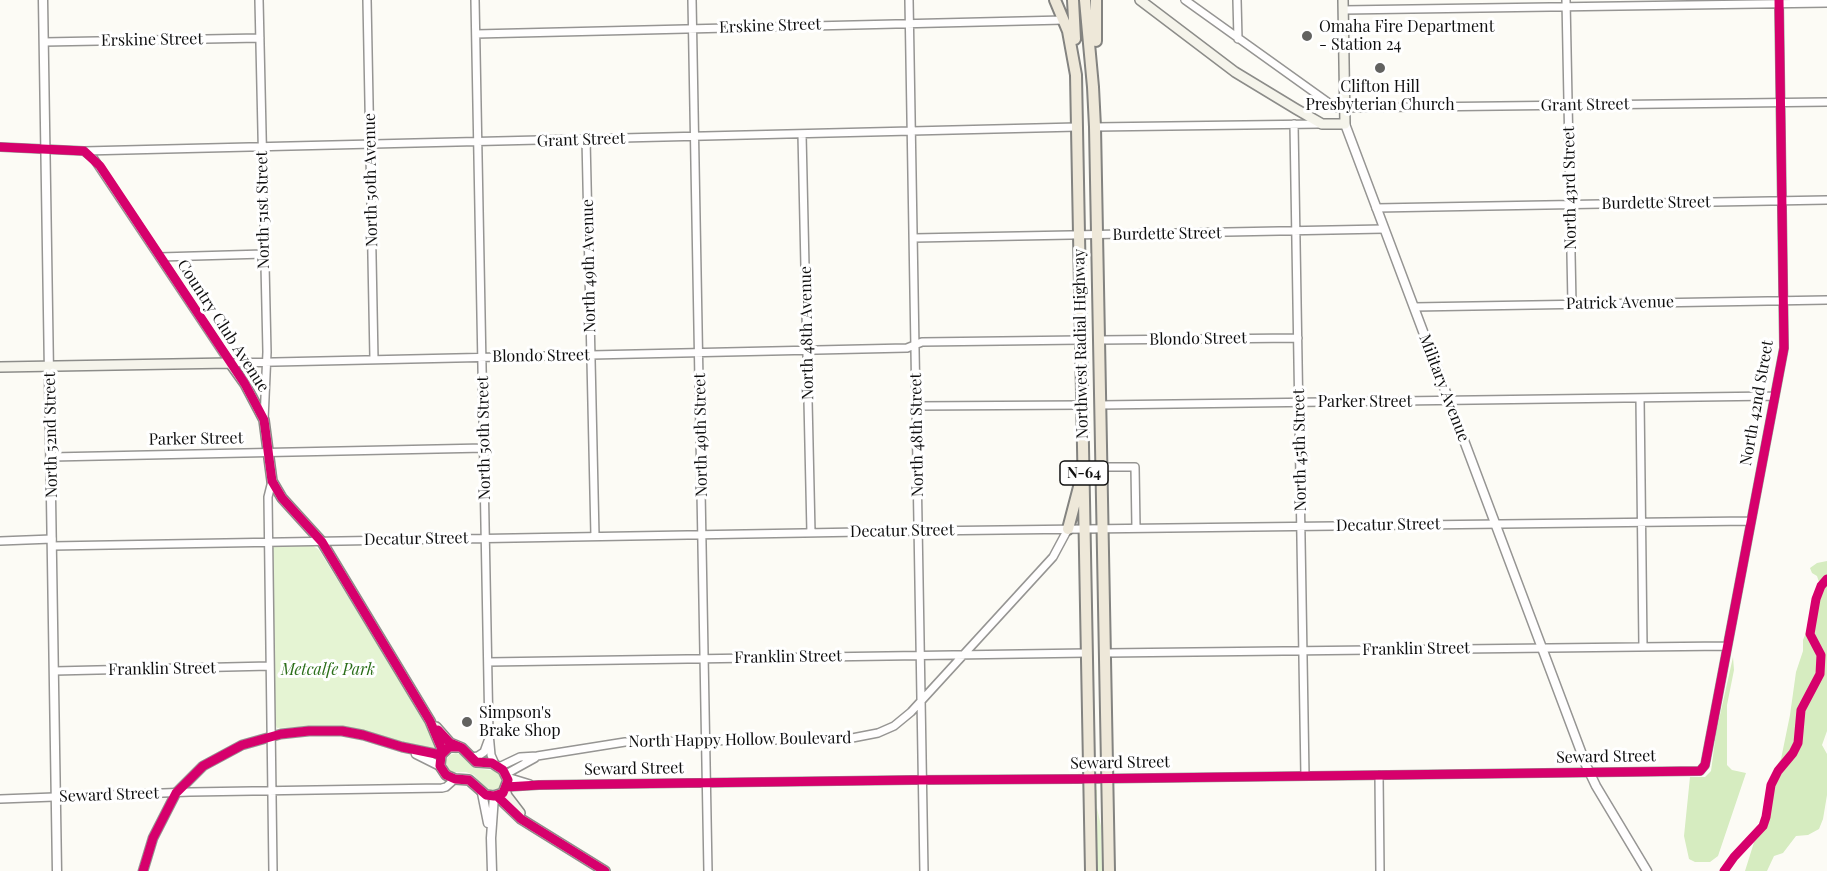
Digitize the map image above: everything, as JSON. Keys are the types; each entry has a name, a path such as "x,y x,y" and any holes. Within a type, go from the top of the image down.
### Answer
{"main road":[{"name":"Northwest Radial Highway","path":"1055,0 1064,20 1076,75 1091,871"},
{"path":"1073,0 1076,75"},
{"path":"1140,0 1235,72 1322,124 1345,124 1343,5"},
{"name":"Northwest Radial Highway","path":"1093,1 1109,871"},
{"name":"Blondo Street","path":"0,367 230,363"},
{"name":"Country Club Avenue","path":"230,363 245,384 264,420 272,482 282,498 322,542 430,721 442,753"},
{"path":"1068,529 1077,500 1084,459"},
{"name":"Country Club Avenue","path":"430,721 450,743 462,748 501,781"},
{"path":"457,747 449,747 442,753 441,768 449,777 469,780 476,784 482,793 501,781 511,801 532,825 605,871"}],"street":[{"name":"North 52nd Street","path":"43,0 57,871"},
{"name":"North 51st Street","path":"259,0 266,361 264,420"},
{"name":"North 50th Avenue","path":"367,0 374,360"},
{"name":"North 50th Street","path":"475,0 489,733 492,755 501,781 491,838"},
{"name":"North 49th Street","path":"692,0 708,871"},
{"name":"North 48th Street","path":"909,0 924,871"},
{"path":"1185,0 1332,106 1344,108"},
{"path":"1237,0 1238,39"},
{"name":"North 42nd Street","path":"1702,770 1705,765 1784,348 1779,2"},
{"name":"North 43rd Street","path":"1567,3 1572,304"},
{"path":"1343,5 1827,3"},
{"name":"Erskine Street","path":"476,34 1064,20"},
{"name":"Erskine Street","path":"44,42 260,38"},
{"name":"Grant Street","path":"1344,108 1827,102"},
{"name":"North 45th Street","path":"1294,124 1305,776"},
{"path":"1095,127 1322,124"},
{"name":"Military Avenue","path":"1345,124 1589,772 1647,871"},
{"name":"Grant Street","path":"84,151 911,130 1077,128"},
{"name":"North 48th Avenue","path":"802,134 811,533"},
{"name":"North 49th Avenue","path":"586,139 595,536"},
{"path":"0,147 84,151"},
{"name":"Country Club Avenue","path":"84,151 100,166 230,363"},
{"name":"Burdette Street","path":"1376,208 1827,201"},
{"name":"Burdette Street","path":"914,238 1384,229"},
{"path":"160,257 264,254"},
{"name":"Patrick Avenue","path":"1414,307 1827,300"},
{"name":"Blondo Street","path":"1099,340 1298,338"},
{"name":"Blondo Street","path":"230,363 907,348 922,342 1081,340"},
{"name":"Parker Street","path":"1100,405 1774,396"},
{"path":"1640,398 1643,647"},
{"path":"917,406 1082,405"},
{"name":"Parker Street","path":"51,457 484,448"},
{"path":"1102,467 1135,467 1136,528"},
{"path":"272,482 268,497 268,542 273,871"},
{"name":"Decatur Street","path":"0,540 52,543 322,542 1085,528 1751,521"},
{"name":"North Happy Hollow Boulevard","path":"501,781 537,756 609,743 862,738 878,734 894,726 964,654 1053,557 1068,529"},
{"name":"Franklin Street","path":"1106,653 1727,646"},
{"name":"Franklin Street","path":"488,662 1088,653"},
{"name":"Franklin Street","path":"54,671 270,666"},
{"path":"143,871 153,838 176,793 192,775 216,757 242,745 271,736 309,731 342,731 402,747 442,753"},
{"path":"471,757 484,752 489,733"},
{"path":"402,747 441,768 442,782 434,788"},
{"name":"Seward Street","path":"501,781 538,785 1697,772 1702,770"},
{"path":"1379,775 1380,871"},
{"name":"Seward Street","path":"0,799 434,788 446,787 455,779"},
{"name":"North 50th Street","path":"482,793 491,838 492,871"}],"green space":[{"name":"Metcalfe Park","path":"272,545 312,545 319,550 437,740 439,752 348,728 319,726 277,728 275,723"},
{"path":"1827,561 1827,731 1822,745 1827,754 1827,795 1823,819 1819,829 1808,835 1796,836 1783,853 1774,856 1767,871 1745,871 1756,836 1765,817 1771,779 1781,759 1796,672 1803,651 1803,640 1817,606 1819,582 1810,568 1817,563"},
{"path":"1733,657 1734,670 1727,705 1727,765 1732,770 1746,773 1718,856 1710,862 1695,862 1689,859 1684,836 1690,777 1705,777 1711,771 1716,733"},
{"path":"456,753 463,755 474,768 497,771 503,779 500,788 490,790 482,785 474,775 466,772 451,772 447,768 446,760 450,755"},
{"path":"1095,790 1097,790 1097,808 1101,826 1102,871 1096,871"}],"cycle path":[{"path":"506,787 1700,771 1705,765 1784,348 1779,0"},
{"path":"0,147 84,151 100,166 245,384 264,420 272,481 282,498 322,542 430,721 443,752"},
{"path":"1724,871 1763,826 1771,785 1798,743 1801,710 1820,674 1821,655 1810,634 1816,599 1821,586 1827,579"},
{"path":"438,730 450,743 462,748 476,762 492,763 503,770 508,780 503,793 494,796 486,795 469,780 455,779 446,775 440,766 441,755 449,747 457,747"},
{"path":"143,871 153,838 176,793 203,766 242,745 281,734 342,731 441,755"},
{"path":"497,796 521,819 605,871"}],"place":[{"name":"Omaha Fire Department - Station 24","path":"1307,36"},
{"name":"Clifton Hill Presbyterian Church","path":"1380,68"},
{"name":"Simpson's Brake Shop","path":"467,722"}]}
